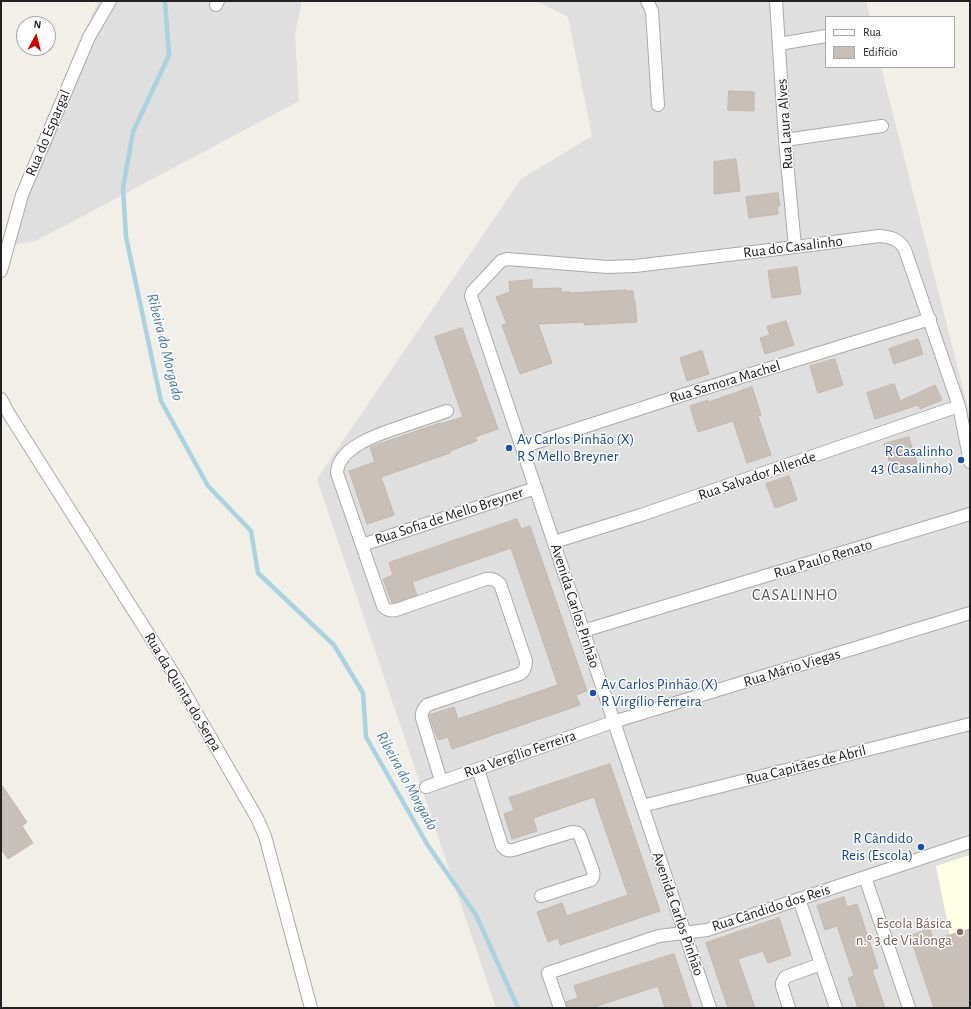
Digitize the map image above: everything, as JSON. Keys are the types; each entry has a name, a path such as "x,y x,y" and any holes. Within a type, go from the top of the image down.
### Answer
{"street":[{"name":"Rua do Espargal","path":"1,271 22,195 90,38 110,1"},
{"path":"647,1 652,11 658,105"},
{"name":"Rua Laura Alves","path":"776,1 785,140 795,247"},
{"path":"779,44 825,36"},
{"path":"785,140 882,126"},
{"name":"Rua do Casalinho","path":"471,296 472,290 501,261 507,259 607,267 635,266 879,236 888,237 902,245 905,250 930,318 959,406 970,462"},
{"name":"Avenida Carlos Pinhão","path":"471,296 710,1008"},
{"name":"Rua Samora Machel","path":"522,447 676,397 930,318"},
{"name":"Rua da Quinta do Serpa","path":"1,399 9,414 175,676 257,818 265,836 311,1008"},
{"name":"Rua Salvador Allende","path":"554,542 641,516 959,406"},
{"path":"441,781 421,715 424,708 427,705 520,674 525,669 526,661 500,584 494,579 486,579 396,610 388,610 383,606 337,473 337,468 343,456 369,438 447,411"},
{"name":"Rua Sofia de Mello Breyner","path":"362,545 536,488"},
{"name":"Rua Paulo Renato","path":"583,631 970,514"},
{"name":"Rua Mário Viegas","path":"614,722 970,613"},
{"name":"Rua Vergílio Ferreira","path":"426,786 614,722"},
{"name":"Rua Capitães de Abril","path":"642,806 970,724"},
{"path":"478,769 502,846 504,848 510,851 572,832 578,833 580,836 594,876 591,880 541,896"},
{"name":"Rua Cândido dos Reis","path":"560,1008 548,973 659,936 707,930 970,842"},
{"path":"866,877 909,1008"},
{"path":"799,899 836,1008"},
{"path":"789,1008 782,986 785,977 821,964"}],"shaded area":[{"path":"98,1 302,1 295,34 299,101 36,241 6,246 43,131"},
{"path":"537,1 866,1 870,16 825,16 825,68 881,68 970,416 970,1008 496,1008 317,479 521,179 592,136 568,17"},
{"name":"Escola Básica n.º 3 de Vialonga","path":"970,855 970,1008 934,1008 910,936 930,929 934,940 950,935 936,866"}],"building":[{"path":"729,91 754,92 754,111 728,110"},
{"path":"736,159 740,191 714,194 714,162"},
{"path":"778,193 780,206 777,206 778,214 749,218 746,197"},
{"path":"797,267 801,294 772,298 768,271"},
{"path":"532,280 532,289 561,288 561,292 570,293 633,291 637,322 584,325 584,322 538,324 552,363 520,374 502,325 507,324 496,297 510,292 509,282"},
{"path":"786,321 794,345 765,354 760,338 770,335 767,327"},
{"path":"462,328 498,429 475,437 477,441 450,451 450,453 381,477 394,515 367,524 349,471 375,462 370,447 440,423 463,417 435,337"},
{"path":"918,339 923,354 894,364 889,349"},
{"path":"702,351 709,374 687,381 680,358"},
{"path":"835,359 843,385 818,393 810,366"},
{"path":"894,384 900,401 935,385 942,400 920,409 918,405 875,419 867,393"},
{"path":"752,387 761,415 758,416 771,455 747,463 733,421 698,432 690,406 708,400 708,402"},
{"path":"909,437 917,463 892,471 884,444"},
{"path":"789,476 797,500 775,508 766,484"},
{"path":"517,519 521,529 530,526 587,691 576,695 580,705 452,749 448,737 438,740 429,715 454,707 458,719 558,685 511,548 412,582 417,595 394,603 392,603 383,579 393,575 389,563"},
{"path":"610,764 660,911 560,945 558,938 548,942 537,912 562,903 567,916 628,895 594,797 533,818 537,831 512,839 504,814 514,810 509,798"},
{"path":"1,784 27,822 22,826 33,843 8,859 1,849"},
{"path":"844,897 847,907 857,904 878,968 872,970 885,1008 858,1008 848,978 854,976 837,926 825,930 817,906"},
{"path":"779,918 791,955 768,963 763,951 738,959 755,1008 728,1008 706,943"},
{"name":"Escola Básica n.º 3 de Vialonga","path":"930,929 933,939 970,929 970,1008 934,1008 910,936"},
{"path":"674,954 692,1008 665,1008 658,986 591,1008 567,1008 566,1002 578,998 574,986"}],"waterway":[{"name":"Ribeira do Morgado","path":"165,1 169,55 133,132 123,188 126,237 161,401 208,486 251,531 258,573 334,645 363,693 366,737 427,844 476,915 518,1008"}],"place":[{"name":"Av Carlos Pinhão (X) R S Mello Breyner","path":"509,448"},
{"name":"R Casalinho 43 (Casalinho)","path":"961,460"},
{"name":"Av Carlos Pinhão (X) R Virgílio Ferreira","path":"593,693"},
{"name":"R Cândido Reis (Escola)","path":"921,847"},
{"name":"Escola Básica n.º 3 de Vialonga","path":"960,932"}],"district":[{"name":"CASALINHO","path":"795,595"}]}
